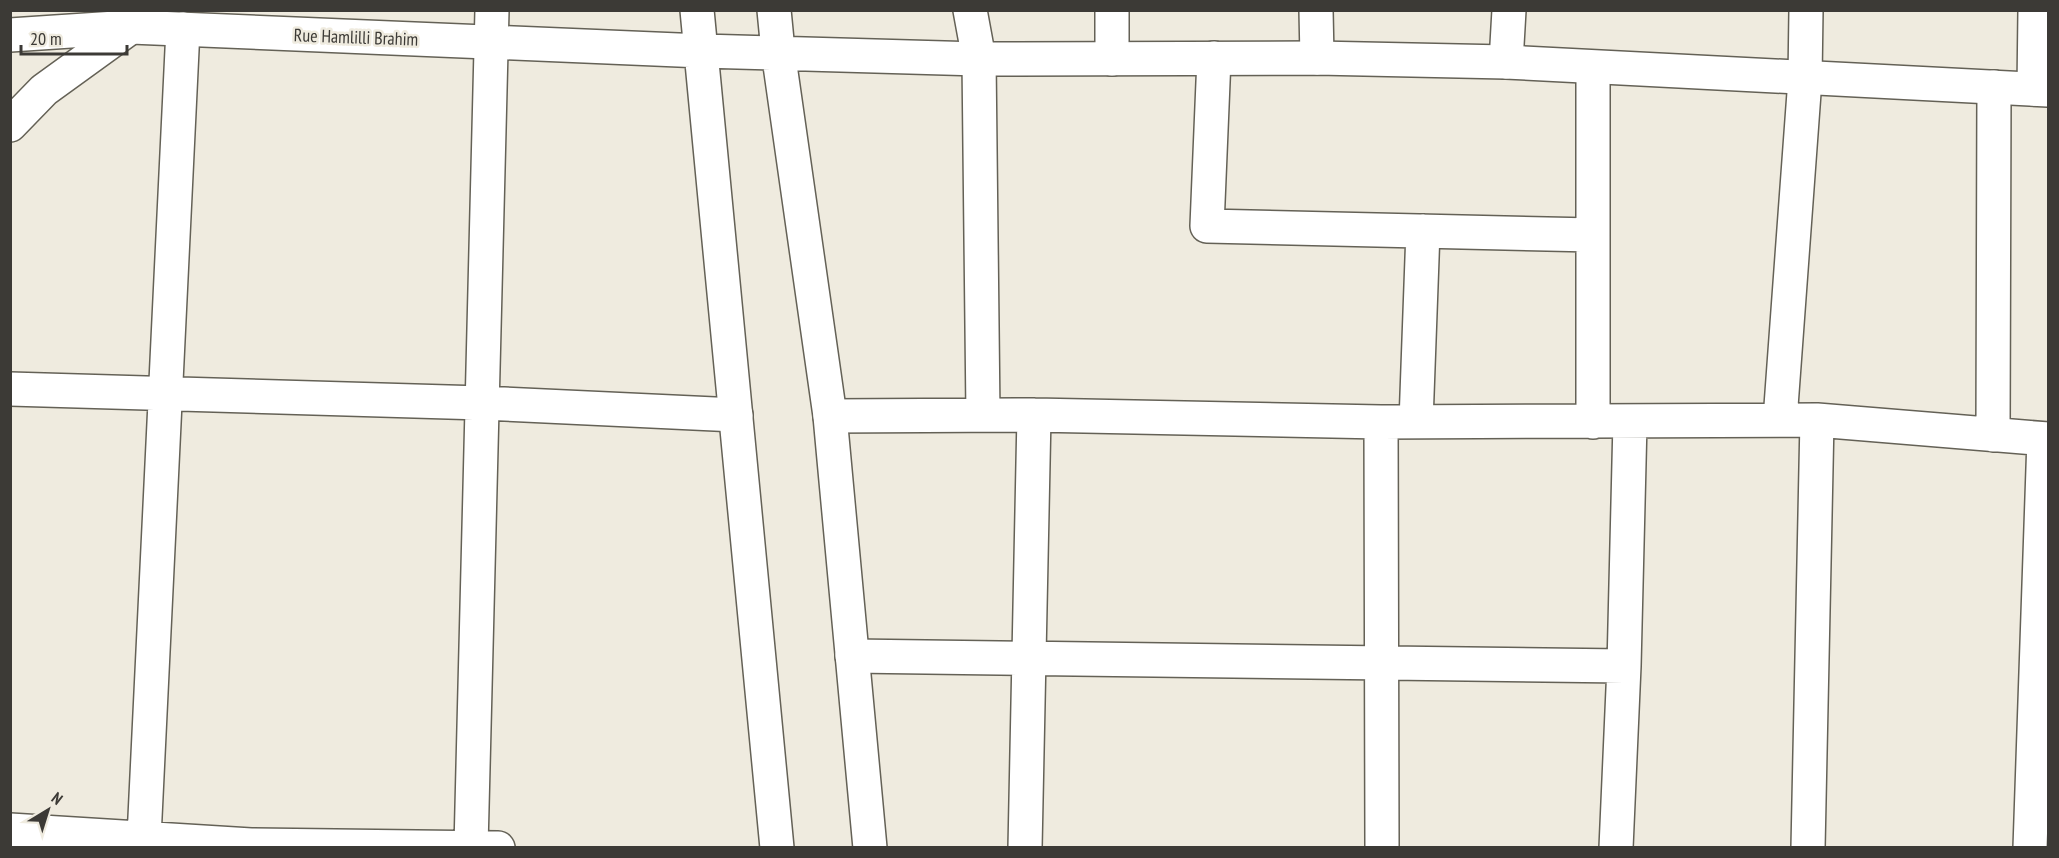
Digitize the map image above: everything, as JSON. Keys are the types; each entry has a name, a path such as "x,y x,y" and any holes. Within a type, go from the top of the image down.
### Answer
{"street":[{"path":"698,10 777,848"},
{"path":"774,10 830,416 870,848"},
{"path":"970,10 979,59 983,415"},
{"path":"1112,10 1112,58"},
{"path":"1316,10 1317,58"},
{"path":"1506,62 1509,10"},
{"path":"1780,420 1805,80 1806,10"},
{"path":"2035,10 2041,90"},
{"path":"10,125 44,90 137,19"},
{"name":"Rue Hamlilli Brahim","path":"10,35 137,19 183,29 491,26 702,51 778,51 979,59 1317,58 1506,62 1593,69 2041,90"},
{"path":"471,847 491,26"},
{"path":"144,838 183,29"},
{"path":"1215,58 1207,226 1593,235"},
{"path":"1593,69 1593,422"},
{"path":"1993,435 1994,87"},
{"path":"1416,422 1423,231"},
{"path":"10,389 482,403 736,415"},
{"path":"830,416 1034,415 1381,422 1817,420 2046,439 2042,677 2030,848"},
{"path":"1025,848 1027,659 1034,415"},
{"path":"1808,848 1817,420"},
{"path":"1381,422 1382,848"},
{"path":"1616,848 1624,666 1630,422"},
{"path":"852,656 1381,665 1624,666"},
{"path":"10,830 247,846 498,848"}]}
